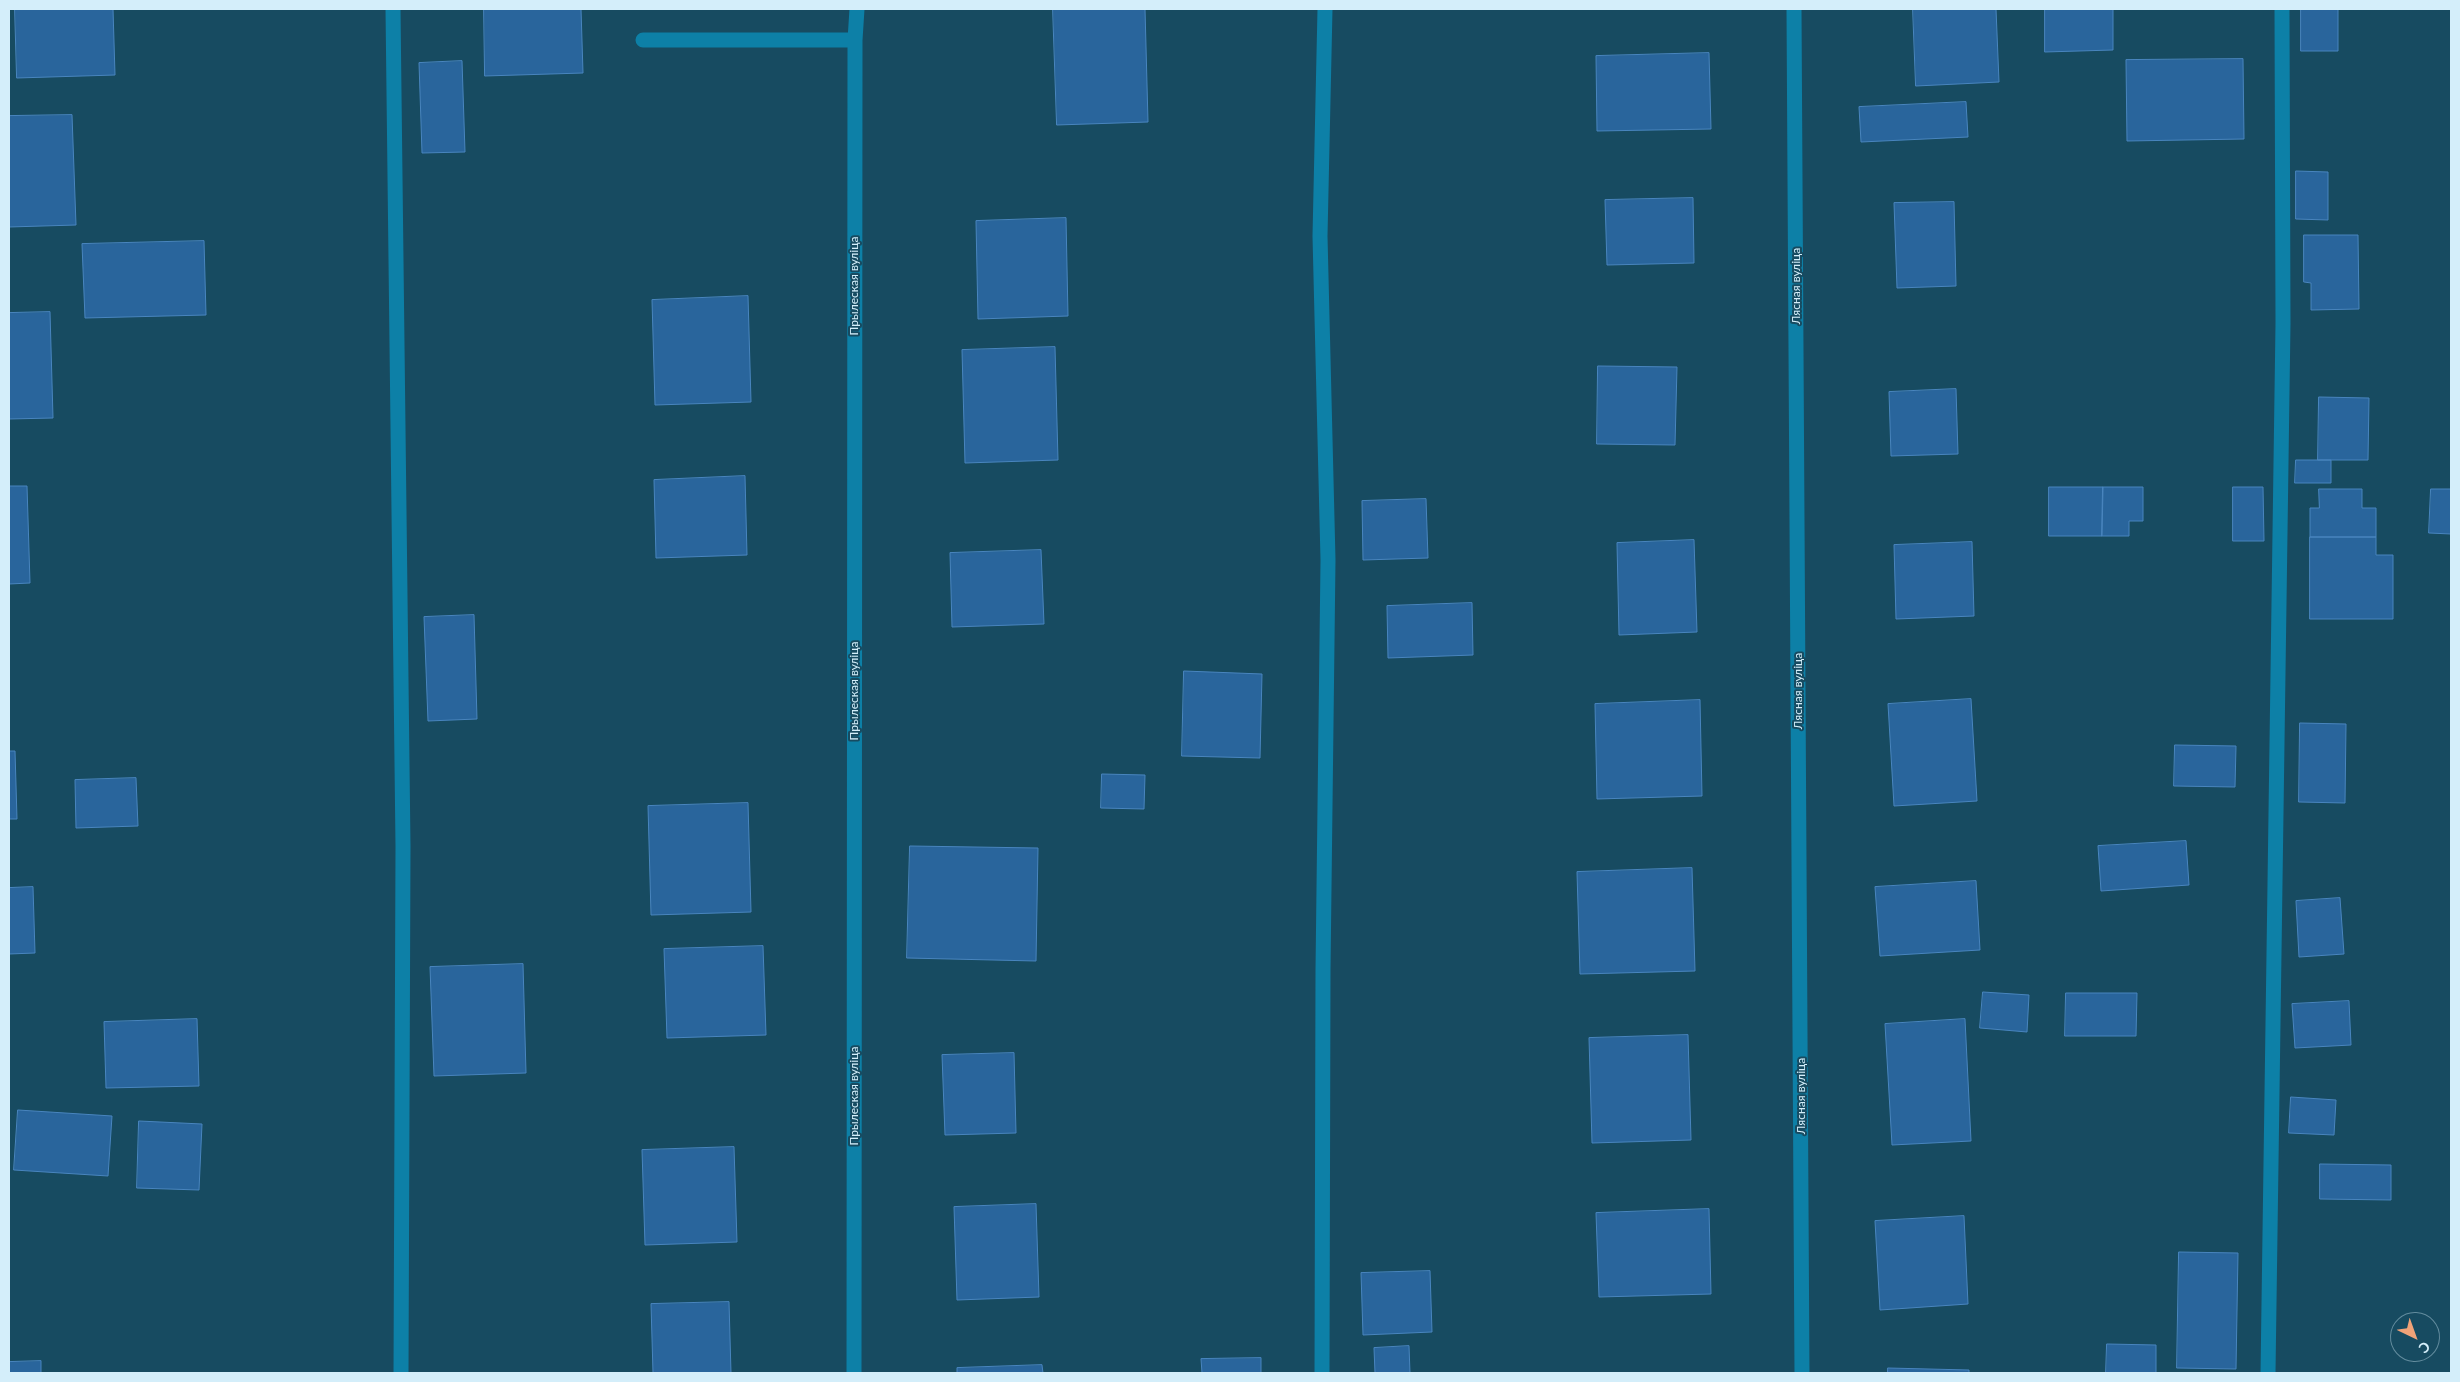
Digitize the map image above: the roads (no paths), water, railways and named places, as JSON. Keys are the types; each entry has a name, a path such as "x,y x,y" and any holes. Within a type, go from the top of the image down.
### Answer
{"street":[{"path":"393,9 403,846 400,1373"},
{"name":"Прылеская вуліца","path":"854,1373 855,40 857,9"},
{"path":"1322,1373 1323,980 1328,560 1320,236 1324,9"},
{"name":"Лясная вуліца","path":"1794,9 1802,1373"},
{"path":"2268,1373 2283,323 2282,9"},
{"path":"643,40 855,40"}]}
